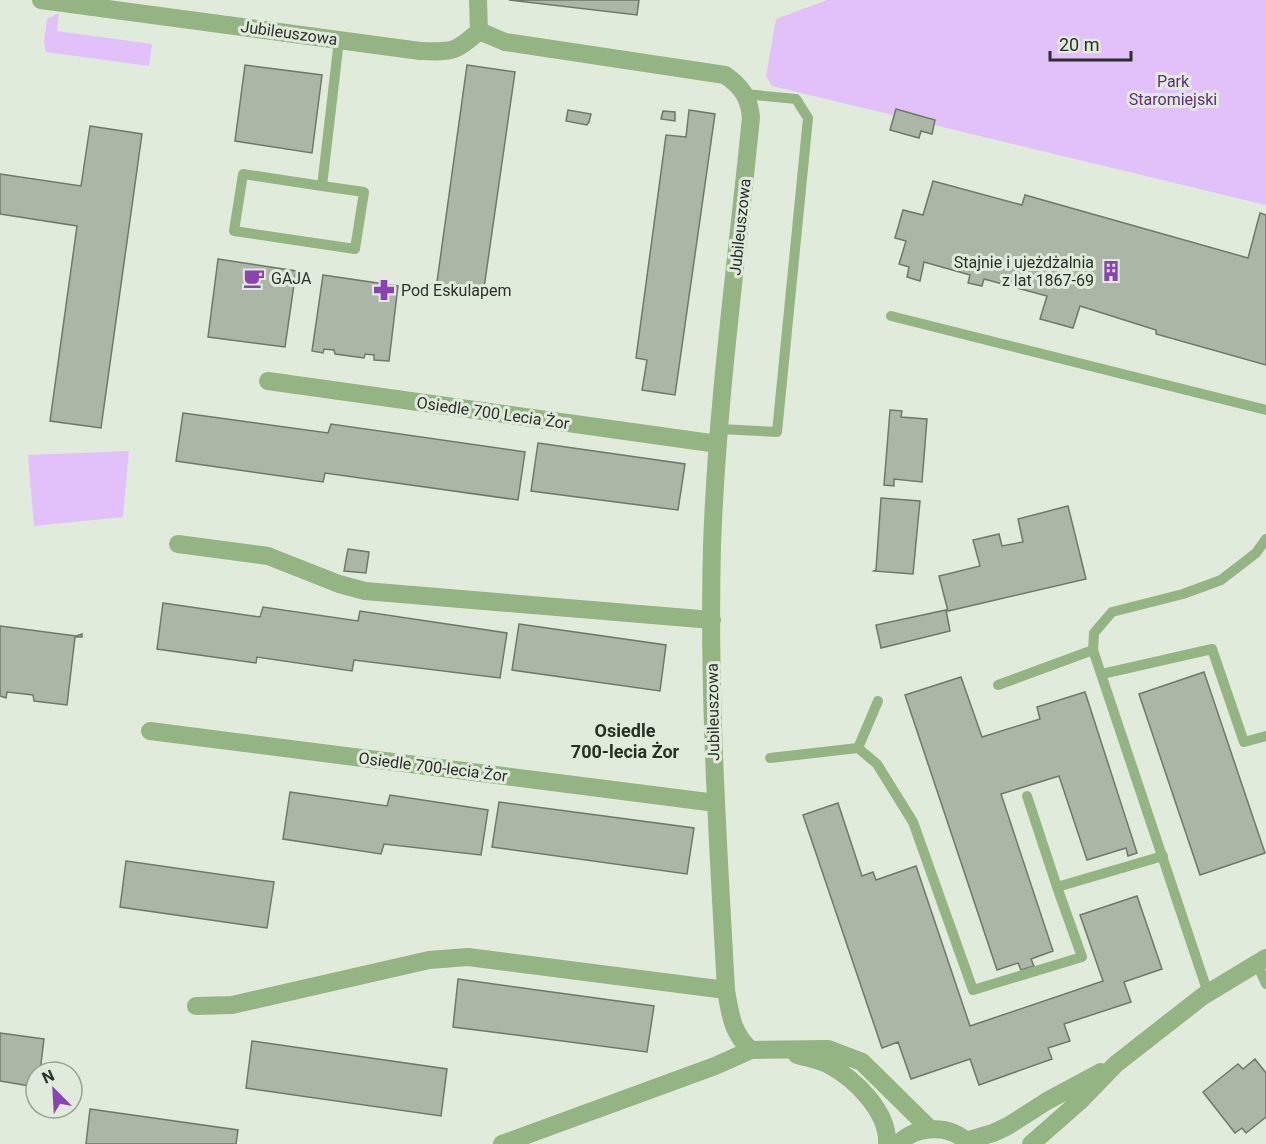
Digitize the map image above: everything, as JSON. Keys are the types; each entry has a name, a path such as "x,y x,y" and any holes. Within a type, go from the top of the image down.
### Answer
{"street":[{"name":"Jubileuszowa","path":"41,0 420,51 451,51 466,43 479,31"},
{"path":"478,0 479,31 505,42 725,75 736,82 745,94"},
{"name":"Jubileuszowa","path":"745,94 750,105 751,117 718,436 712,544 712,620 713,761 726,990 731,1021 740,1041 751,1050"},
{"name":"Osiedle 700 Lecia Żor","path":"268,381 718,436"},
{"path":"178,544 268,556 339,584 365,591 712,620"},
{"name":"Osiedle 700-lecia Żor","path":"150,731 716,803"},
{"path":"196,1006 232,1005 419,962 468,957 726,990"},
{"path":"1031,1144 1080,1101 1116,1064 1208,993 1261,961"},
{"path":"502,1144 715,1066 751,1050 828,1049 862,1062 930,1129"},
{"path":"781,1050 827,1064 850,1079 882,1114 887,1144"},
{"path":"898,1144 915,1132 930,1129 944,1130 968,1143 1001,1129 1062,1092 1116,1064"}],"lane":[{"path":"321,186 339,40"},
{"path":"718,436 777,432 808,118 796,99 745,94"},
{"path":"243,174 321,186 364,192 355,249 234,231 243,174"},
{"path":"891,316 1266,410"},
{"path":"1208,993 1093,650 1094,633 1112,612 1183,594 1221,580 1256,553 1266,539"},
{"path":"1102,674 1212,649 1244,742 1266,736"},
{"path":"998,685 1093,650"},
{"path":"858,748 878,701"},
{"path":"770,758 858,748 877,764 912,822 973,990 1082,957 1027,796"},
{"path":"1058,887 1163,856"},
{"path":"1261,961 1266,984"}],"green space":[{"name":"Park Staromiejski","path":"827,0 1266,0 1266,205 772,86 766,76 776,19"},
{"path":"59,13 57,31 152,44 149,66 46,52 44,42 47,19"},
{"path":"129,451 123,517 34,526 28,455"}],"building":[{"path":"509,0 639,0 637,15"},
{"path":"245,65 322,75 312,153 235,141"},
{"path":"467,65 515,72 483,295 436,289"},
{"path":"896,109 935,120 932,134 921,131 919,138 890,130"},
{"path":"568,110 591,114 587,125 566,121"},
{"path":"689,110 715,114 675,395 642,390 647,360 636,358 666,135 686,137"},
{"path":"663,111 675,112 675,121 661,119"},
{"path":"90,126 142,134 101,428 50,421 77,226 0,214 0,174 81,186"},
{"name":"Stajnie i ujeżdżalnia z lat 1867-69","path":"933,181 1022,205 1025,195 1248,258 1260,213 1266,215 1266,365 1156,334 1156,330 1080,306 1073,328 1040,319 1047,296 984,279 982,286 968,283 970,275 924,262 920,281 907,277 909,267 899,264 906,241 895,238 903,210 923,215"},
{"path":"218,259 296,271 285,347 208,337"},
{"path":"323,275 398,286 389,361 374,360 374,355 365,354 364,358 335,354 334,350 324,349 323,353 312,351"},
{"path":"890,410 902,411 901,417 927,419 922,482 894,479 894,486 884,485"},
{"path":"183,413 328,433 331,424 525,452 518,500 325,473 323,482 176,461"},
{"path":"538,443 685,464 678,510 531,491"},
{"path":"881,498 920,501 913,574 874,571 876,570"},
{"path":"1068,506 1086,579 948,611 939,576 980,566 973,540 999,534 1002,546 1023,542 1018,519"},
{"path":"348,549 369,552 366,573 344,571"},
{"path":"163,603 260,617 263,607 358,621 360,611 507,633 500,678 354,660 352,671 257,657 256,663 157,649"},
{"path":"946,610 950,631 881,648 876,625"},
{"path":"519,624 666,645 660,691 512,670"},
{"path":"0,626 76,636 82,634 82,637 75,637 67,705 34,701 33,695 7,692 6,698 0,696"},
{"path":"1204,672 1265,853 1200,875 1139,694"},
{"path":"961,677 982,737 1040,719 1037,707 1085,692 1137,853 1128,856 1126,848 1087,860 1059,776 1001,794 1053,951 1031,959 1034,966 1021,970 1018,963 997,970 905,695"},
{"path":"290,792 387,806 390,795 488,810 481,855 384,844 381,854 283,839"},
{"path":"499,802 694,828 687,874 492,847"},
{"path":"838,803 862,876 873,872 876,880 916,866 970,1026 1103,981 1080,915 1137,896 1162,969 1124,982 1131,1002 1064,1024 1070,1041 1048,1048 1052,1059 979,1085 970,1059 911,1079 898,1042 882,1048 803,815"},
{"path":"126,861 274,882 267,928 120,907"},
{"path":"458,979 654,1006 647,1052 453,1027"},
{"path":"0,1033 44,1039 41,1060 24,1060 24,1085 0,1081"},
{"path":"252,1041 447,1069 441,1116 246,1088"},
{"path":"1255,1059 1266,1073 1266,1117 1246,1133 1242,1128 1235,1133 1203,1092 1238,1064 1243,1069"},
{"path":"90,1109 238,1130 236,1144 86,1144"}],"place":[{"name":"Stajnie i ujeżdżalnia z lat 1867-69","path":"1111,271"},
{"name":"GAJA","path":"254,278"},
{"name":"Pod Eskulapem","path":"384,290"}],"district":[{"name":"Osiedle 700-lecia Żor","path":"625,740"}]}
